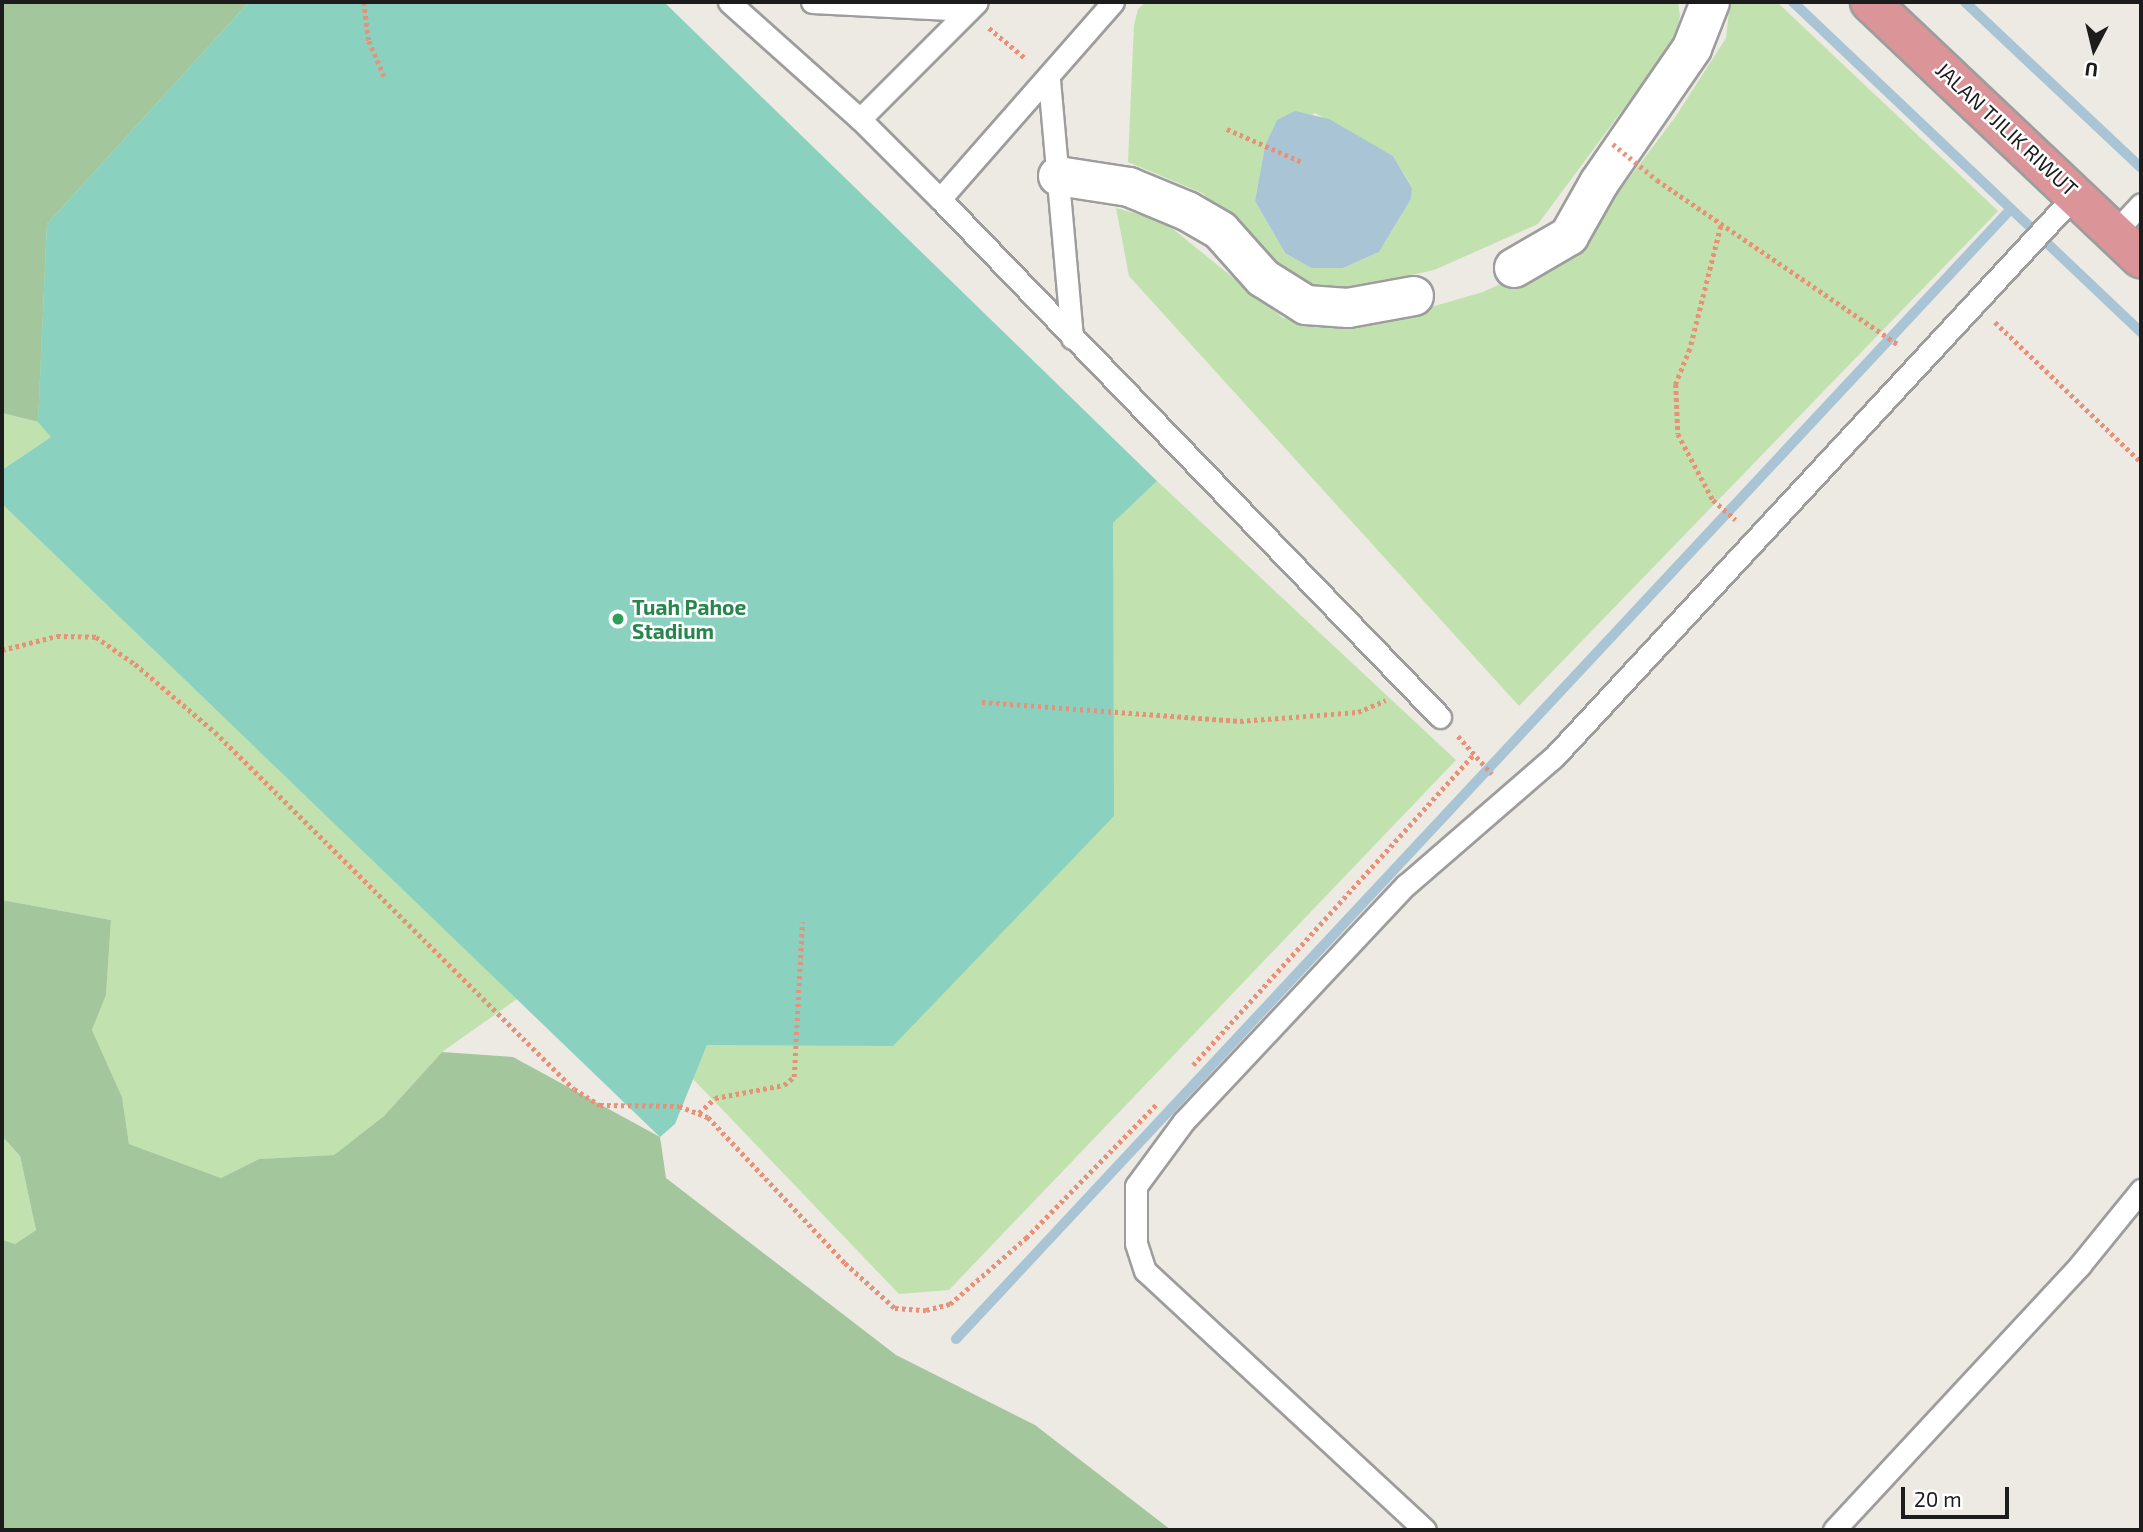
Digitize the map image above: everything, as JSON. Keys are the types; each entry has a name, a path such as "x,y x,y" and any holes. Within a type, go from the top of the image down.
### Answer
{"highway":[{"name":"JALAN TJILIK RIWUT","path":"1870,2 2141,258"}],"street":[{"path":"1514,268 1569,236 1599,183 1692,48 1710,2"},
{"path":"1058,176 1129,187 1187,211 1221,231 1264,278 1306,305 1348,308 1414,296"}],"lane":[{"path":"729,2 860,119 940,199 1440,717"},
{"path":"812,2 973,6"},
{"path":"940,199 1049,80 1114,2"},
{"path":"860,119 973,6"},
{"path":"1049,80 1072,338"},
{"path":"1425,1530 1145,1271 1136,1243 1136,1186 1184,1121 1406,885 1554,757 2076,194"},
{"path":"2115,232 2141,204"},
{"path":"1834,1530 2080,1265 2141,1190"}],"path":[{"path":"364,2 369,41 385,78"},
{"path":"973,6 1049,80"},
{"path":"1227,129 1302,162"},
{"path":"1613,144 1721,226 1881,331 1905,351"},
{"path":"1721,226 1690,349 1676,384 1678,433 1713,500 1742,525"},
{"path":"1976,303 2141,462"},
{"path":"2,650 57,636 96,637 135,664 215,732 573,1090 600,1105 679,1106 708,1117 845,1263 895,1308 926,1310 950,1304 989,1272 1160,1101"},
{"path":"982,702 1240,721 1358,712 1413,689"},
{"path":"1188,1070 1474,754"},
{"path":"699,1113 715,1098 784,1085 794,1077 802,922"}],"green space":[{"path":"2,2 249,2 47,224 38,422 2,413"},
{"name":"Tuah Pahoe Stadium","path":"249,2 1113,523 1157,481 1456,760 949,1290 899,1294 693,1079 707,1045 51,437 2,470 2,413 37,422 47,224"},
{"name":"Tuah Pahoe Stadium","path":"249,2 664,2 1157,481 1113,523 1114,816 893,1046 707,1045 675,1124 660,1137 2,504 2,470 51,437 38,422 47,224"},
{"path":"1146,2 1678,2 1680,16 1675,39 1538,224 1434,270 1339,291 1295,289 1272,267 1255,240 1202,193 1128,162 1134,25 1138,9","holes":["1315,113 1393,156 1412,187 1411,199 1379,252 1343,268 1311,268 1285,253 1255,201 1265,146"]},
{"path":"1730,2 1777,2 1998,211 1519,706 1129,276 1116,208 1163,221 1283,318 1341,323 1386,320 1483,292 1563,255 1588,233 1676,116 1726,38"},
{"path":"2,504 517,999 442,1052 384,1116 334,1155 259,1159 221,1178 129,1144 122,1097 92,1030 106,995 111,920 2,900"},
{"path":"2,900 111,920 106,995 92,1030 122,1097 129,1144 221,1178 259,1159 334,1155 384,1116 442,1052 513,1057 660,1137 666,1178 896,1355 1035,1425 1171,1530 2,1530 2,1240 15,1244 36,1230 20,1156 2,1136"},
{"path":"2,1136 20,1156 36,1230 15,1244 2,1241"}],"water":[{"path":"1295,111 1329,119 1393,156 1412,188 1411,199 1379,252 1343,268 1311,268 1285,253 1255,201 1265,146 1277,120"}],"waterway":[{"path":"1793,2 2141,332"},
{"path":"1965,2 2141,168"},
{"path":"956,1339 2011,209"}],"place":[{"name":"Tuah Pahoe Stadium","path":"618,619"}]}
